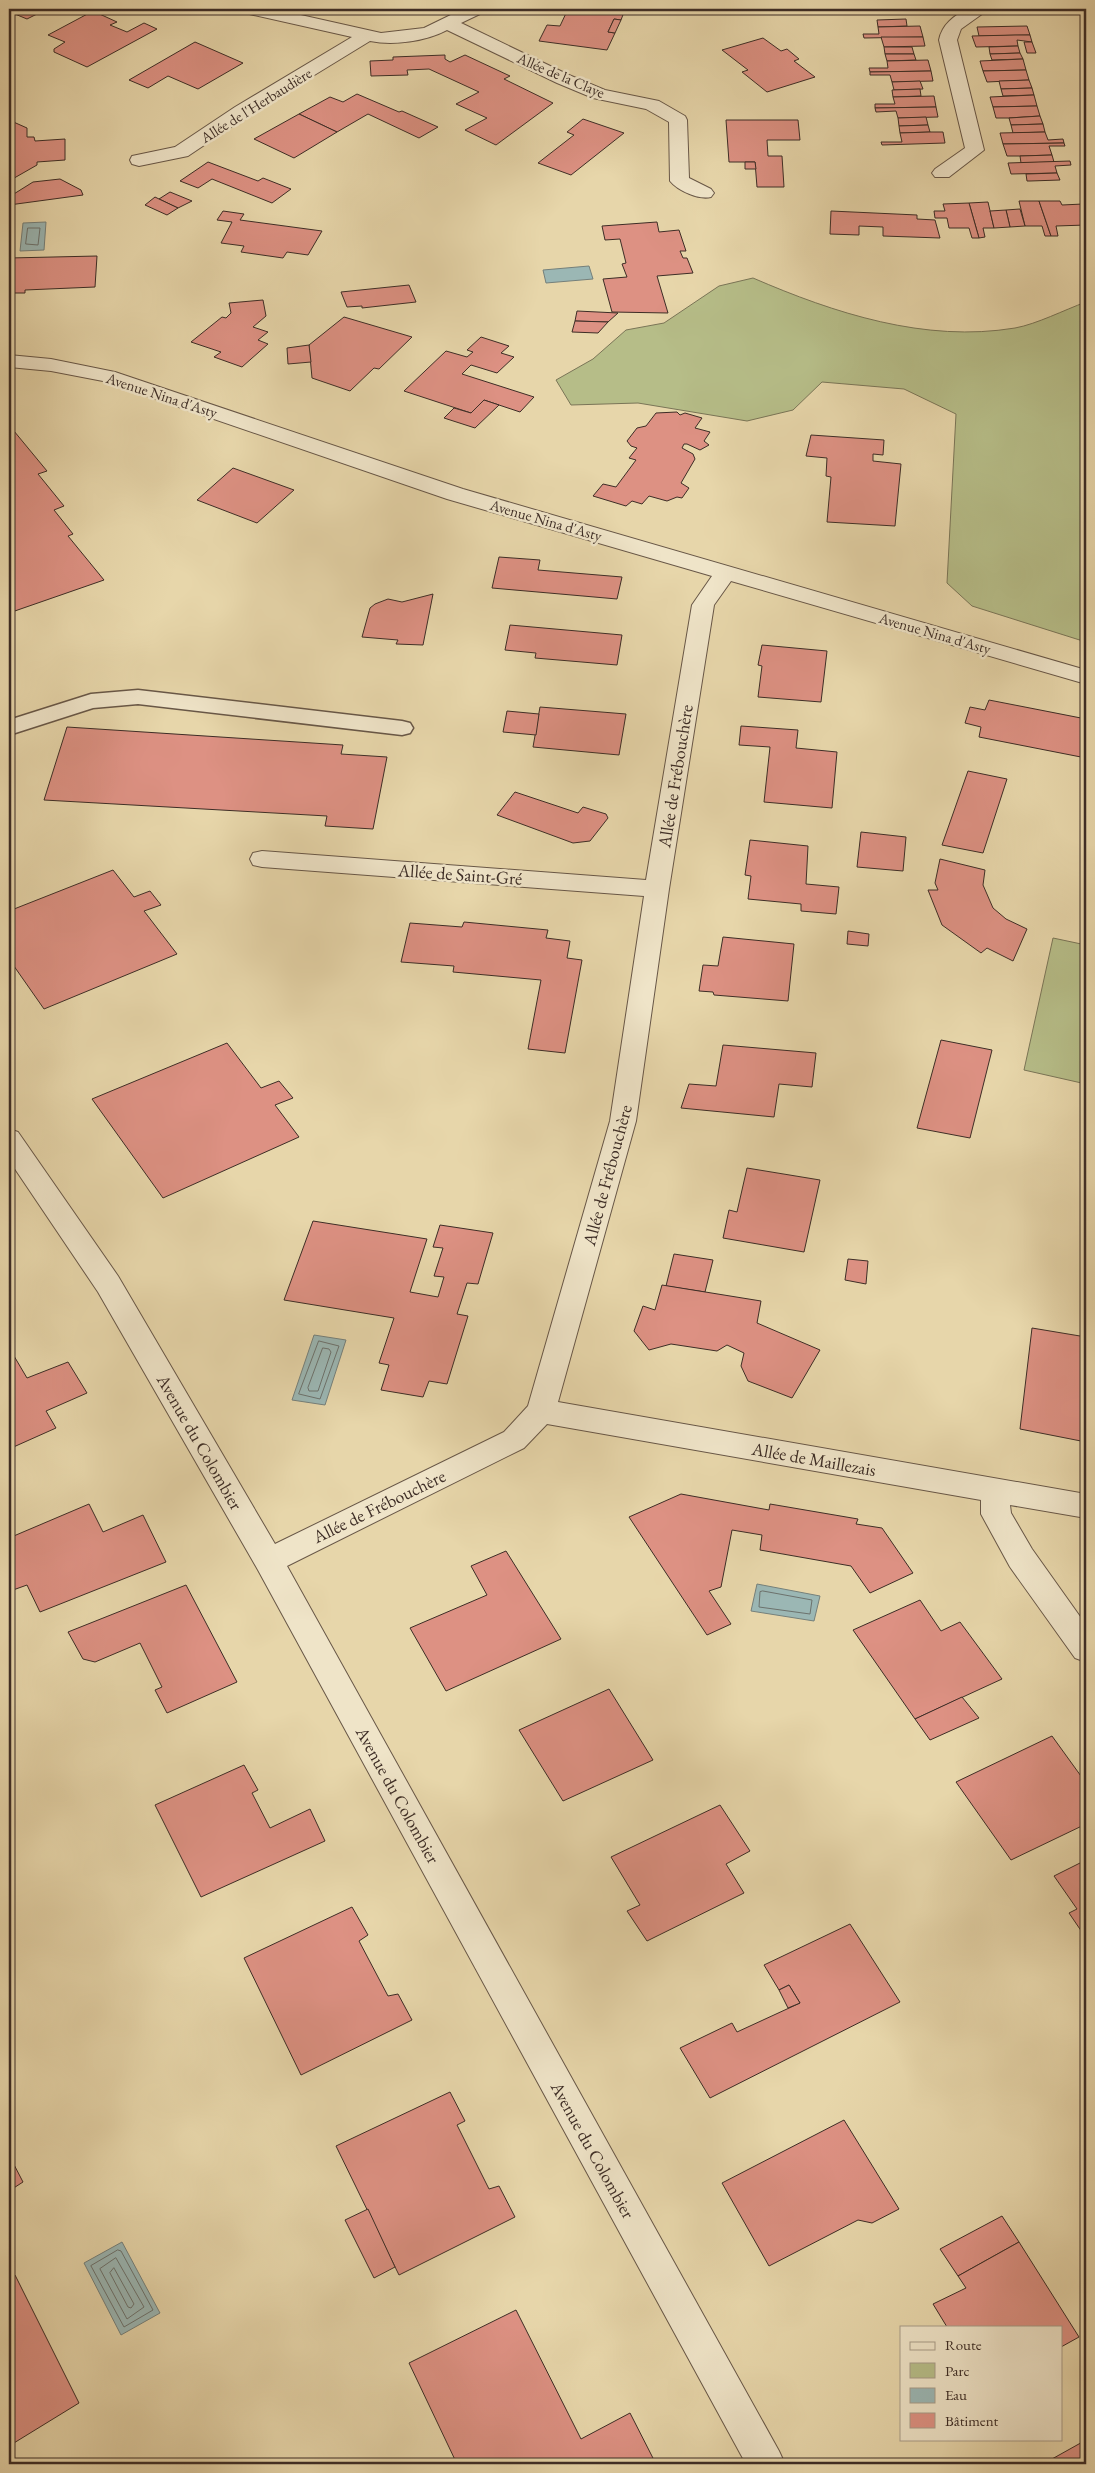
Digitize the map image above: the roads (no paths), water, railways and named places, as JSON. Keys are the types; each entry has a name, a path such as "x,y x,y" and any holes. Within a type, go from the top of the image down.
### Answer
{"street":[{"path":"251,9 366,36 406,37 428,33 476,9"},
{"path":"942,173 976,150 948,40 948,32 955,23 980,9"},
{"name":"Allée de la Claye","path":"448,24 563,79 600,94 652,105 678,120 680,181 704,193"},
{"name":"Allée de l'Herbaudière","path":"139,160 181,152 242,111 366,36"},
{"name":"Avenue Nina d'Asty","path":"9,361 51,365 108,376 456,494 1086,677"},
{"name":"Allée de Frébouchère","path":"269,1561 514,1440 541,1411 624,1121 657,889 703,605 726,572"},
{"name":"Allée de Saint-Gré","path":"262,858 657,889"},
{"name":"Avenue du Colombier","path":"9,1139 108,1284 269,1561 766,2464"},
{"name":"Allée de Maillezais","path":"541,1411 1086,1506"},
{"path":"995,1491 996,1514 1021,1558 1086,1649"}],"lane":[{"path":"9,728 92,701 138,697 402,728"}],"water":[{"path":"46,222 44,250 20,251 23,223"},
{"path":"589,266 593,279 546,283 543,270"},
{"path":"314,1335 346,1340 325,1405 292,1400"},
{"path":"757,1584 820,1596 814,1621 751,1611"},
{"path":"122,2242 160,2313 121,2335 84,2263"}]}
